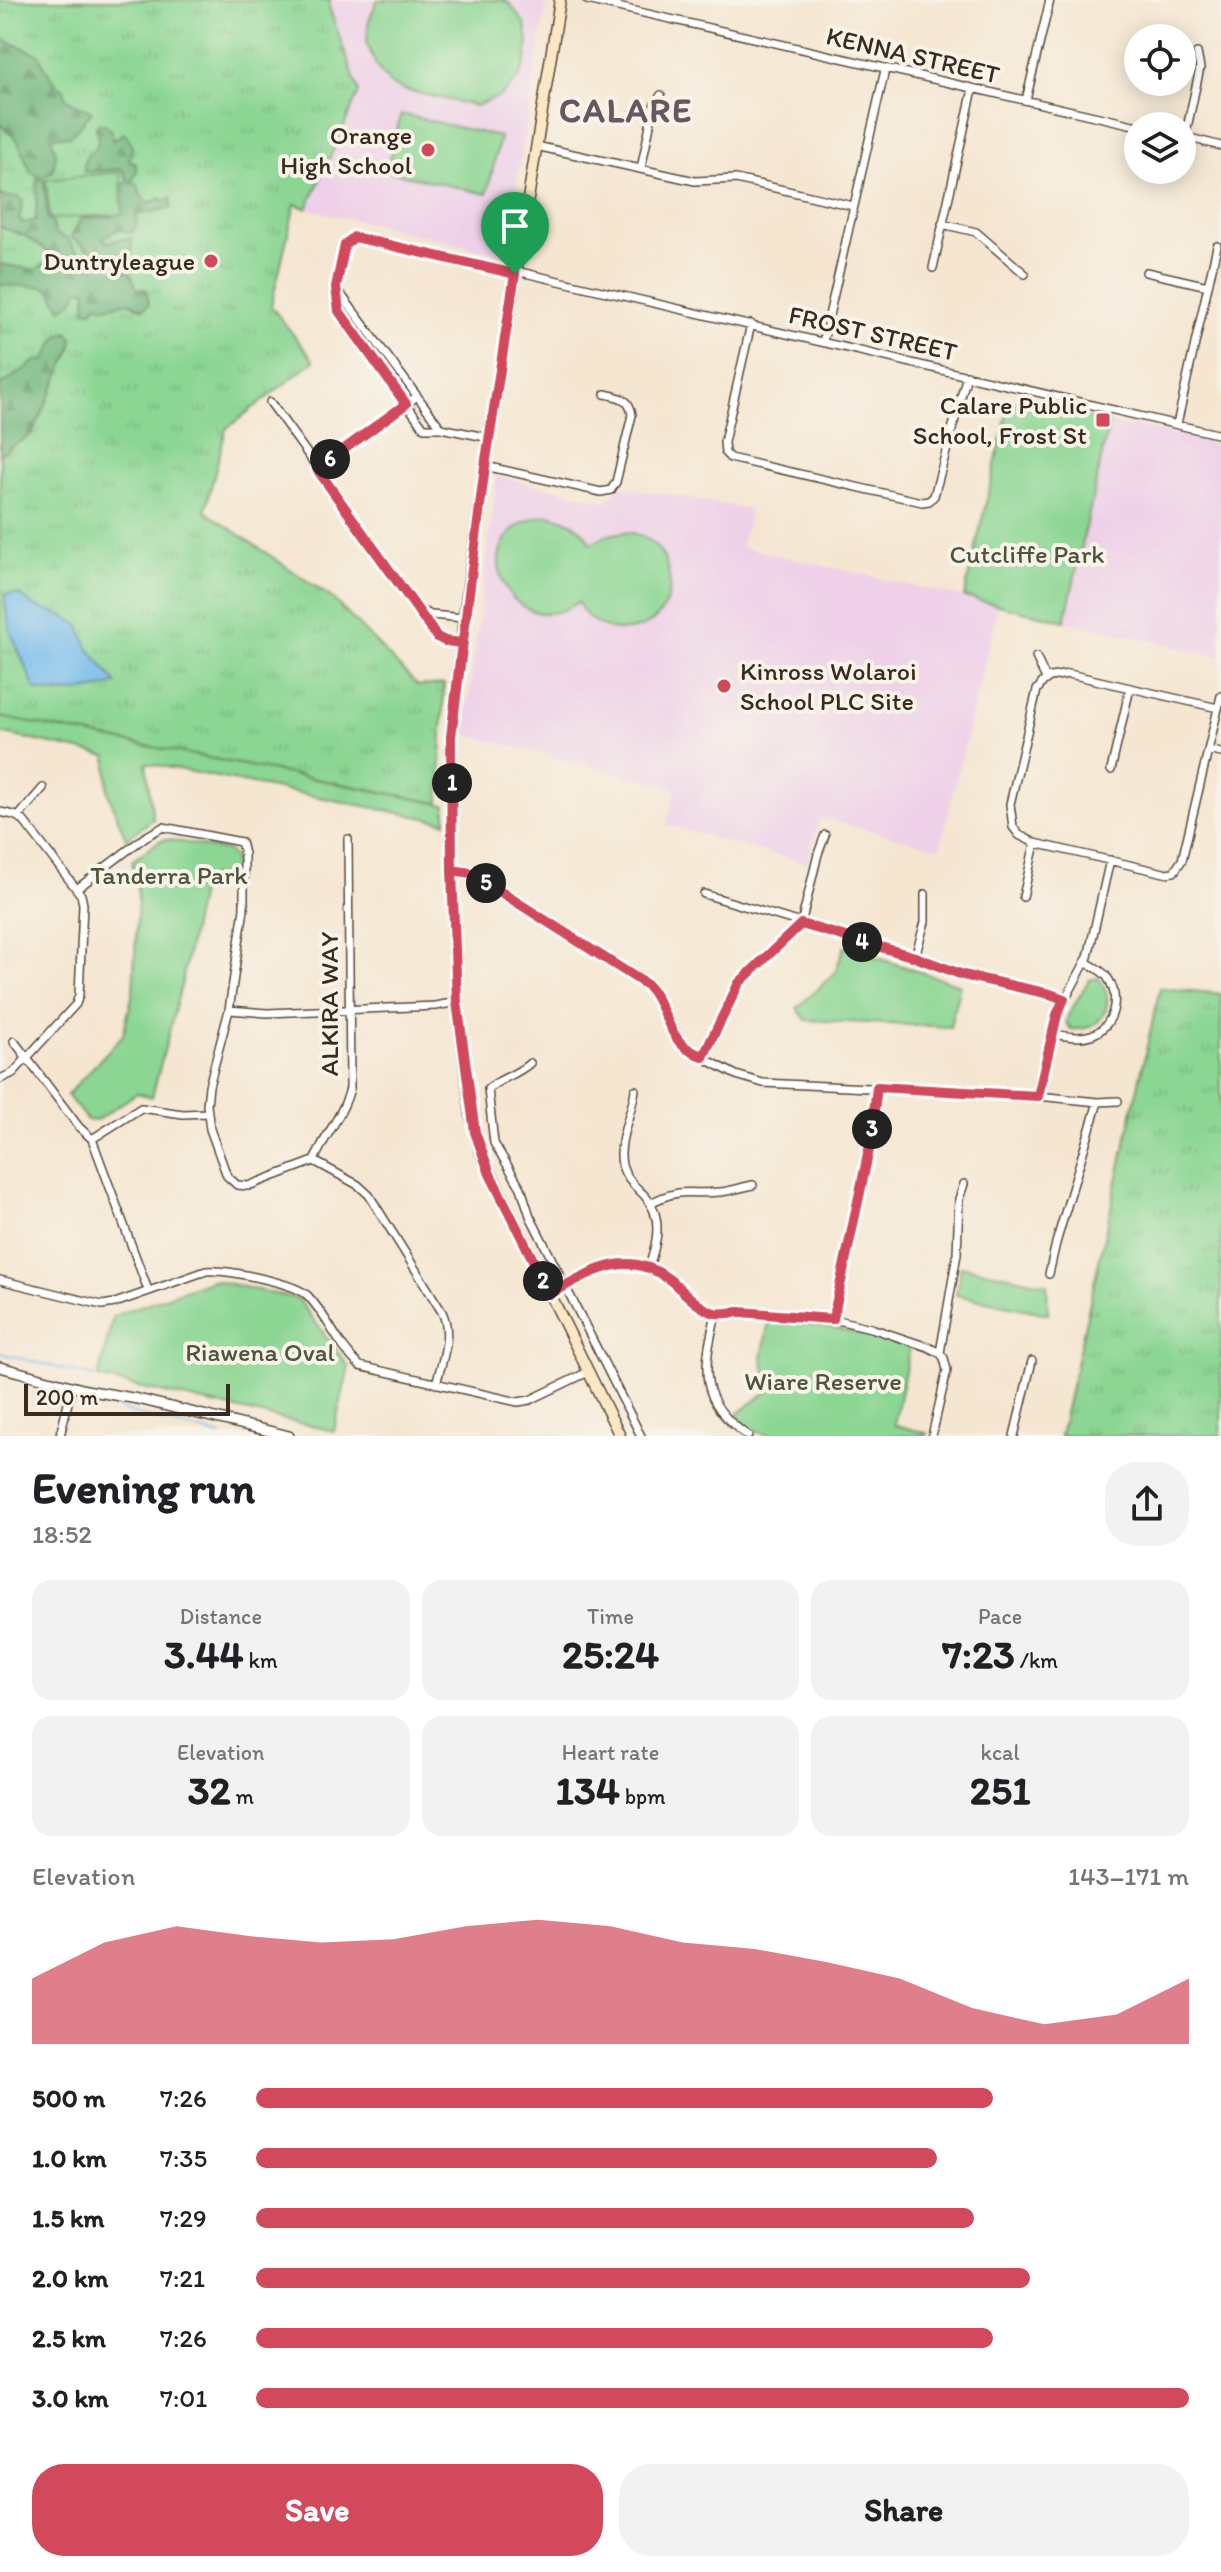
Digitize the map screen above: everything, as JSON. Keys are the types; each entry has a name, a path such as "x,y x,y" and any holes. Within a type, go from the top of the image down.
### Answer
{"main road":[{"path":"560,0 485,466 451,737 457,1002 471,1115 481,1153 620,1436"}],"street":[{"name":"KENNA STREET","path":"587,0 1124,123"},
{"path":"1026,100 1050,0"},
{"path":"1189,112 1200,68 1197,53"},
{"path":"823,342 885,70"},
{"path":"933,268 973,89"},
{"path":"641,169 654,105 661,95"},
{"path":"1196,140 1221,146"},
{"path":"536,146 695,181 736,179 853,206"},
{"path":"942,224 976,232 1025,274"},
{"name":"FROST STREET","path":"336,287 345,245 350,238 358,237 751,324 1221,435"},
{"path":"1177,424 1217,246"},
{"path":"1146,272 1208,286"},
{"path":"336,287 441,428"},
{"path":"336,287 339,311 424,428 441,428 490,438"},
{"path":"751,324 724,442 725,453 730,458 922,502 929,501 934,496 967,375"},
{"path":"485,466 601,492 611,490 616,482 632,415 626,400 605,394"},
{"path":"317,469 416,397"},
{"path":"270,402 420,610 422,617 440,639 462,643"},
{"path":"420,610 431,615 464,618"},
{"path":"1036,657 1046,679"},
{"path":"1218,708 1064,673 1046,679 1035,697 1009,811 1016,832 1035,843 1164,873 1174,872 1182,860 1221,696"},
{"path":"1111,770 1130,688"},
{"path":"1208,750 1221,753"},
{"path":"18,817 43,788"},
{"path":"0,812 18,817 78,888 83,904 78,999 74,1008 10,1075 0,1079"},
{"path":"78,888 163,827 241,842 245,897 229,1010 209,1086 207,1113 210,1129 227,1176 237,1185 248,1186 314,1161 358,1185 369,1195 446,1323 447,1338 436,1384"},
{"path":"703,1057 739,983 801,924 825,835"},
{"name":"ALKIRA WAY","path":"314,1161 349,1093 348,839"},
{"path":"1023,897 1035,843"},
{"path":"1038,1096 1057,1015 1086,962 1110,860"},
{"path":"452,870 471,873 647,985 685,1048 736,1075 763,1083 1118,1101"},
{"path":"704,894 915,957 963,975 1064,999"},
{"path":"915,957 925,922 925,894"},
{"path":"1053,1034 1092,1035 1110,1018 1115,999 1111,985 1103,973 1086,962"},
{"path":"229,1010 249,1013 436,1006 457,1002"},
{"path":"14,1041 79,1127 92,1139 148,1290"},
{"path":"530,1063 488,1089 492,1135 498,1152 521,1188 530,1216 641,1436"},
{"path":"833,1319 870,1145 877,1087"},
{"path":"635,1090 621,1143 622,1164 630,1182 651,1203 658,1230 649,1267"},
{"path":"1049,1274 1098,1102"},
{"path":"92,1139 141,1108 183,1114 207,1113"},
{"path":"940,1353 957,1254 959,1199 964,1184"},
{"path":"651,1203 667,1194 720,1192 753,1185"},
{"path":"550,1294 610,1265 632,1264 649,1267 716,1314 734,1312 833,1319 871,1328 940,1353 947,1370 932,1436"},
{"path":"0,1280 102,1305 206,1271 218,1270 290,1286 307,1294 347,1355 360,1366 518,1402 530,1400 588,1372"},
{"path":"716,1314 707,1354 708,1385 716,1407 748,1436"},
{"path":"1014,1436 1032,1361"},
{"path":"0,1367 289,1436"},
{"path":"59,1382 89,1389"},
{"path":"60,1436 72,1386"}],"shaded area":[{"name":"Orange High School","path":"330,0 547,0 505,255 307,209 359,92 329,7"},
{"path":"1109,423 1128,427 1134,425 1221,445 1221,657 1065,621"},
{"name":"Kinross Wolaroi School PLC Site","path":"497,476 607,501 619,486 750,509 741,547 998,605 940,848 820,818 807,864 667,825 676,788 464,734"}],"green space":[{"path":"0,0 330,0 329,7 359,92 307,209 295,204 271,306 314,361 226,429 205,511 332,598 418,686 444,684 439,803 0,717"},
{"path":"377,0 503,0 509,3 525,24 528,41 520,77 501,96 476,106 390,84 377,67 367,44 368,24"},
{"path":"0,38 38,54 52,80 64,89 66,99 92,112 70,136 51,137 56,152 53,172 42,177 31,173 18,141 0,124"},
{"path":"401,114 500,137 487,194 387,171"},
{"path":"98,124 105,124 112,132 113,141 123,133 129,139 132,149 129,161 135,162 137,171 131,183 137,183 141,196 149,203 171,198 171,208 136,215 138,222 131,233 119,229 103,238 106,242 132,238 131,257 121,260 123,270 131,274 137,289 146,289 149,304 143,309 129,302 105,307 97,304 92,310 85,310 87,289 79,290 72,302 61,309 52,292 45,287 0,285 0,264 35,270 48,262 47,251 25,236 0,227 0,193 3,197 18,197 23,201 19,220 24,223 36,220 37,178 44,180 48,220 53,223 55,234 68,239 95,268 96,255 71,237 81,218 112,217 120,206 119,189 128,180 122,169 84,172 86,159 97,145"},
{"path":"120,172 123,214 50,219 46,180"},
{"path":"68,332 73,340 71,350 32,434 0,454 0,386 36,361 45,360 57,337"},
{"name":"Cutcliffe Park","path":"1010,401 1109,423 1065,621 964,597"},
{"path":"549,515 573,524 591,543 620,533 643,537 659,550 668,570 669,592 661,612 644,626 617,630 594,621 584,613 578,602 553,613 531,610 514,599 503,581 499,561 505,541 521,524"},
{"path":"0,717 446,805 446,822 146,763 153,819 126,839 108,792 107,756 0,733"},
{"name":"Tanderra Park","path":"167,839 228,851 234,859 233,876 203,877 181,986 152,1097 137,1093 96,1121 87,1120 67,1095 123,1035 133,992 138,896 132,861 159,841"},
{"path":"844,947 960,985 950,1027 806,1020 797,1008 835,973"},
{"path":"1098,978 1107,996 1104,1014 1091,1026 1071,1029 1066,1022 1068,1016 1089,980"},
{"path":"1160,988 1221,994 1221,1436 1060,1436"},
{"path":"961,1266 1047,1284 1048,1314 956,1295"},
{"name":"Riawena Oval","path":"212,1280 298,1299 349,1367 334,1431 98,1378 113,1316"},
{"name":"Wiare Reserve","path":"769,1320 830,1327 910,1346 894,1425 927,1433 926,1436 773,1436 754,1431 735,1416 769,1390 762,1358"}],"water":[{"path":"5,594 18,594 37,607 79,625 88,648 117,684 65,693 35,689 11,633"}],"waterway":[{"path":"0,1353 94,1377"},
{"path":"108,1404 133,1414 221,1436"}],"place":[{"name":"Orange High School","path":"428,150"},
{"name":"Duntryleague","path":"211,261"},
{"name":"Calare Public School, Frost St","path":"1103,420"},
{"name":"Kinross Wolaroi School PLC Site","path":"724,686"}],"district":[{"name":"CALARE","path":"626,110"}],"route":[{"path":"515,274 354,237 345,245 336,287 339,311 406,404 317,469 437,637 462,643 451,737 452,814 452,870 471,873 647,985 679,1041 685,1048 703,1057 739,983 801,924 915,957 963,975 1064,999 1057,1015 1038,1096 877,1087 870,1145 833,1319 734,1312 716,1314 649,1267 632,1264 601,1268 550,1294 481,1153 471,1115 457,1002 452,870 451,737 485,466 515,274"}]}
